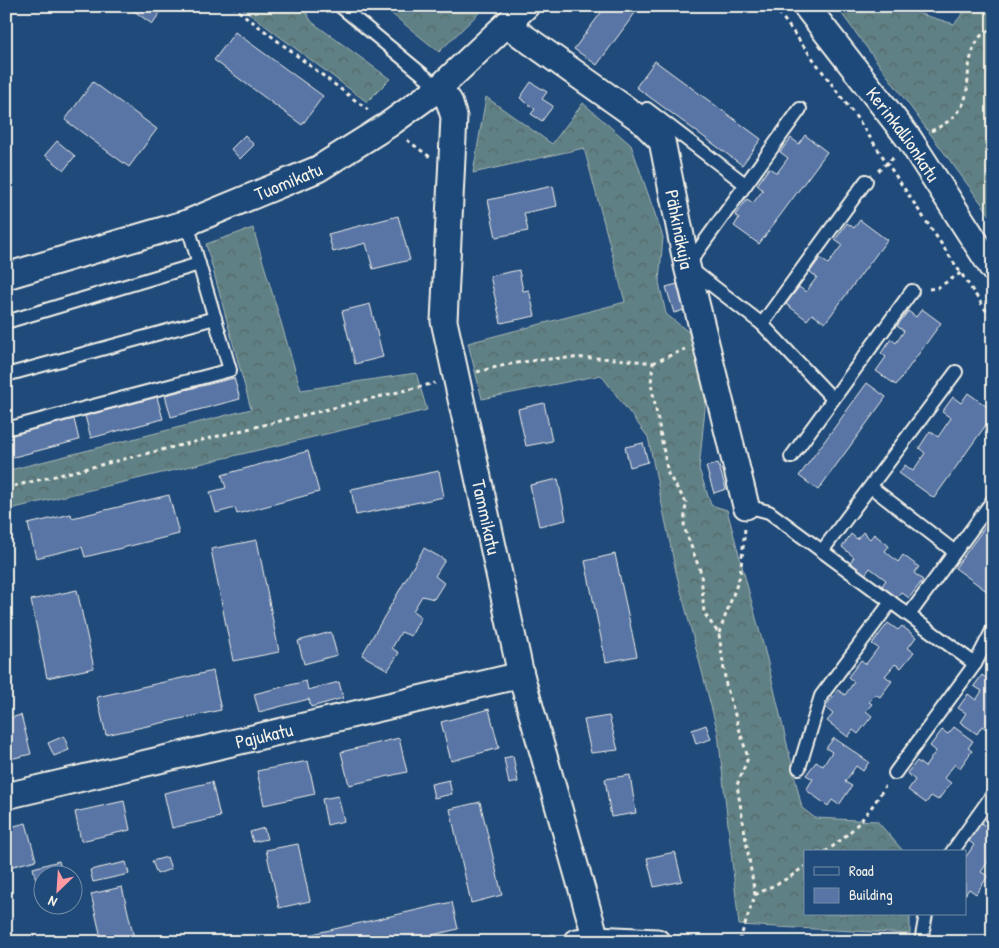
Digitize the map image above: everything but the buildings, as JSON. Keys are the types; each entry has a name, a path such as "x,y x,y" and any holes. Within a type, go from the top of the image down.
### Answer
{"street":[{"name":"Tuomikatu","path":"6,276 187,224 318,169 388,125 439,88 526,6"},
{"name":"Kerinkallionkatu","path":"806,6 910,140 993,269"},
{"name":"Pähkinäkuja","path":"506,25 640,119 662,141 687,266 746,506"},
{"name":"Tammikatu","path":"439,88 449,101 454,116 444,320 448,380 521,675 576,938"},
{"name":"Pajukatu","path":"6,796 521,675"},
{"path":"576,938 657,942"}],"lane":[{"path":"340,6 439,88"},
{"path":"800,109 687,266 762,324 833,399"},
{"path":"640,119 647,110 745,184"},
{"path":"762,324 866,181"},
{"path":"6,429 230,370 187,224"},
{"path":"6,322 199,264"},
{"path":"791,457 912,291"},
{"path":"6,375 215,318"},
{"path":"822,551 956,372"},
{"path":"871,487 955,552"},
{"path":"909,615 993,500"},
{"path":"746,506 770,512 975,664"},
{"path":"799,768 821,696 891,602"},
{"path":"895,773 975,664 993,630"},
{"path":"953,850 993,794"},
{"path":"921,942 926,916"}],"path":[{"path":"774,6 859,120 993,321"},
{"path":"910,140 950,122 967,98 970,64 978,38 993,28"},
{"path":"362,117 370,112"},
{"path":"937,288 961,273"},
{"path":"6,488 448,380 513,362 608,357 653,363 706,340"},
{"path":"653,363 652,384 668,474 686,502 684,527 701,573 704,613 719,634"},
{"path":"739,942 755,895 737,785 748,758 726,685 719,634 740,576 746,506"},
{"path":"828,850 843,839 870,812 895,773"},
{"path":"755,895 790,877 804,867"},
{"path":"527,942 576,938"}],"green space":[{"path":"239,6 302,6 312,22 390,79 367,102"},
{"path":"382,6 486,6 439,52"},
{"path":"836,6 894,6 954,24 969,6 993,6 993,219"},
{"path":"486,97 552,144 583,103 631,145 663,237 659,282 666,314 691,334 706,398 699,469 711,505 727,510 767,659 802,808 815,818 877,821 902,850 804,850 804,916 910,916 910,934 739,925 718,733 676,572 648,437 601,375 482,399 468,343 625,302 584,148 473,173"},
{"path":"253,228 301,390 416,373 427,410 6,510 6,471 251,409 206,244"}]}
